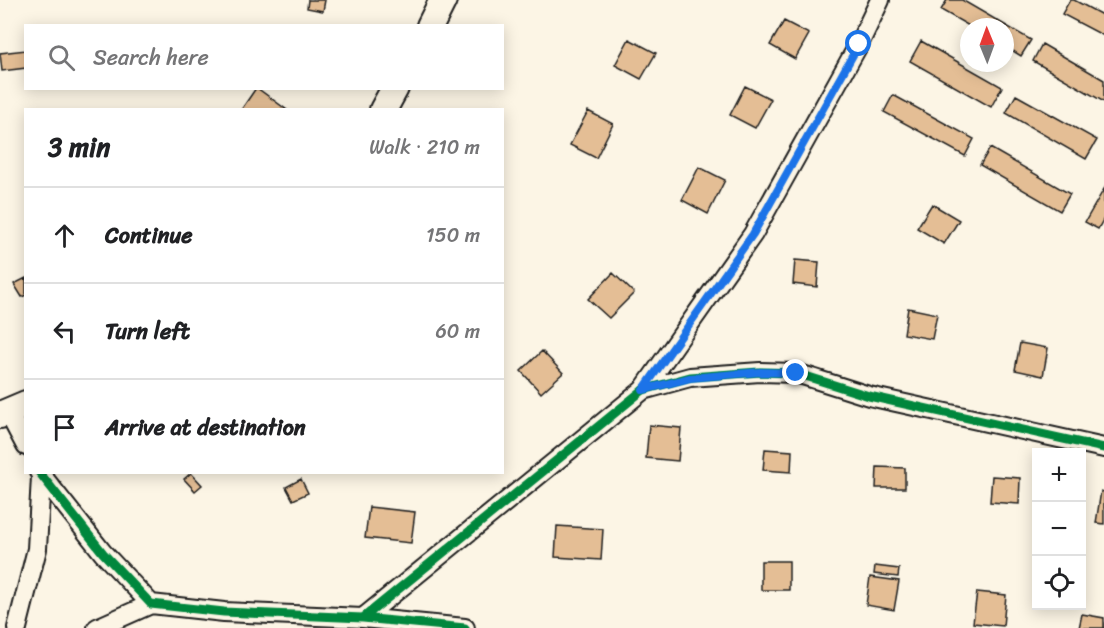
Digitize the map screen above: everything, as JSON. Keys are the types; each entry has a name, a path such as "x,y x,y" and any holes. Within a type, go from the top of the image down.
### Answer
{"street":[{"path":"431,24 443,0"},
{"path":"363,618 643,390 753,234 859,44 880,0"},
{"path":"383,108 394,90"},
{"path":"643,390 690,378 760,372 796,373 869,396 1104,448"},
{"path":"11,410 24,441"},
{"path":"40,475 104,553 151,604"},
{"path":"17,628 37,549 40,475"},
{"path":"97,628 151,604 224,612 363,618 465,628"}],"building":[{"path":"308,0 325,0 323,11 307,8"},
{"path":"947,0 962,0 993,18 960,18 960,21 941,10"},
{"path":"1070,0 1104,16 1104,36 1062,14"},
{"path":"784,21 809,34 795,59 770,45"},
{"path":"1014,30 1031,40 1021,56 1014,52"},
{"path":"629,39 656,53 641,79 615,65"},
{"path":"921,41 960,63 960,72 976,72 1002,87 991,107 910,61"},
{"path":"1042,44 1104,80 1104,102 1033,61"},
{"path":"24,50 24,68 2,71 0,53"},
{"path":"745,86 771,99 755,128 730,115"},
{"path":"255,90 260,90 284,108 242,108"},
{"path":"893,95 974,139 965,156 884,112"},
{"path":"1016,95 1097,140 1086,159 1006,113"},
{"path":"588,111 613,124 596,158 570,145"},
{"path":"990,148 1070,194 1060,211 980,165"},
{"path":"699,167 725,180 708,214 682,200"},
{"path":"1104,189 1104,218 1098,229 1085,222"},
{"path":"932,204 959,220 944,244 917,228"},
{"path":"795,260 819,262 817,287 793,284"},
{"path":"613,273 634,293 609,318 588,299"},
{"path":"24,279 24,296 22,297 14,284"},
{"path":"908,308 937,314 932,339 904,334"},
{"path":"1020,343 1048,348 1043,376 1015,370"},
{"path":"542,351 563,373 541,393 521,371"},
{"path":"649,425 681,428 678,461 646,458"},
{"path":"765,449 792,451 791,472 763,470"},
{"path":"877,467 905,468 905,488 876,488"},
{"path":"192,474 202,485 195,491 184,479"},
{"path":"992,476 1020,478 1019,504 990,502"},
{"path":"301,479 308,493 293,500 286,487"},
{"path":"1101,491 1104,492 1104,524 1096,523"},
{"path":"369,507 415,512 411,543 365,538"},
{"path":"557,526 603,529 601,560 555,557"},
{"path":"761,561 789,561 789,590 761,590"},
{"path":"875,566 899,569 898,577 874,574"},
{"path":"870,577 899,581 894,610 866,605"},
{"path":"977,592 1006,595 1003,626 973,623"},
{"path":"1082,614 1104,618 1104,628 1079,628"}],"cycle path":[{"path":"363,618 643,390 690,377 760,372 796,373 869,396 1104,448"},
{"path":"41,474 103,553 151,604 224,612 363,618 465,628"}],"route":[{"path":"796,373 760,372 690,378 643,390 753,234 859,44"}]}
